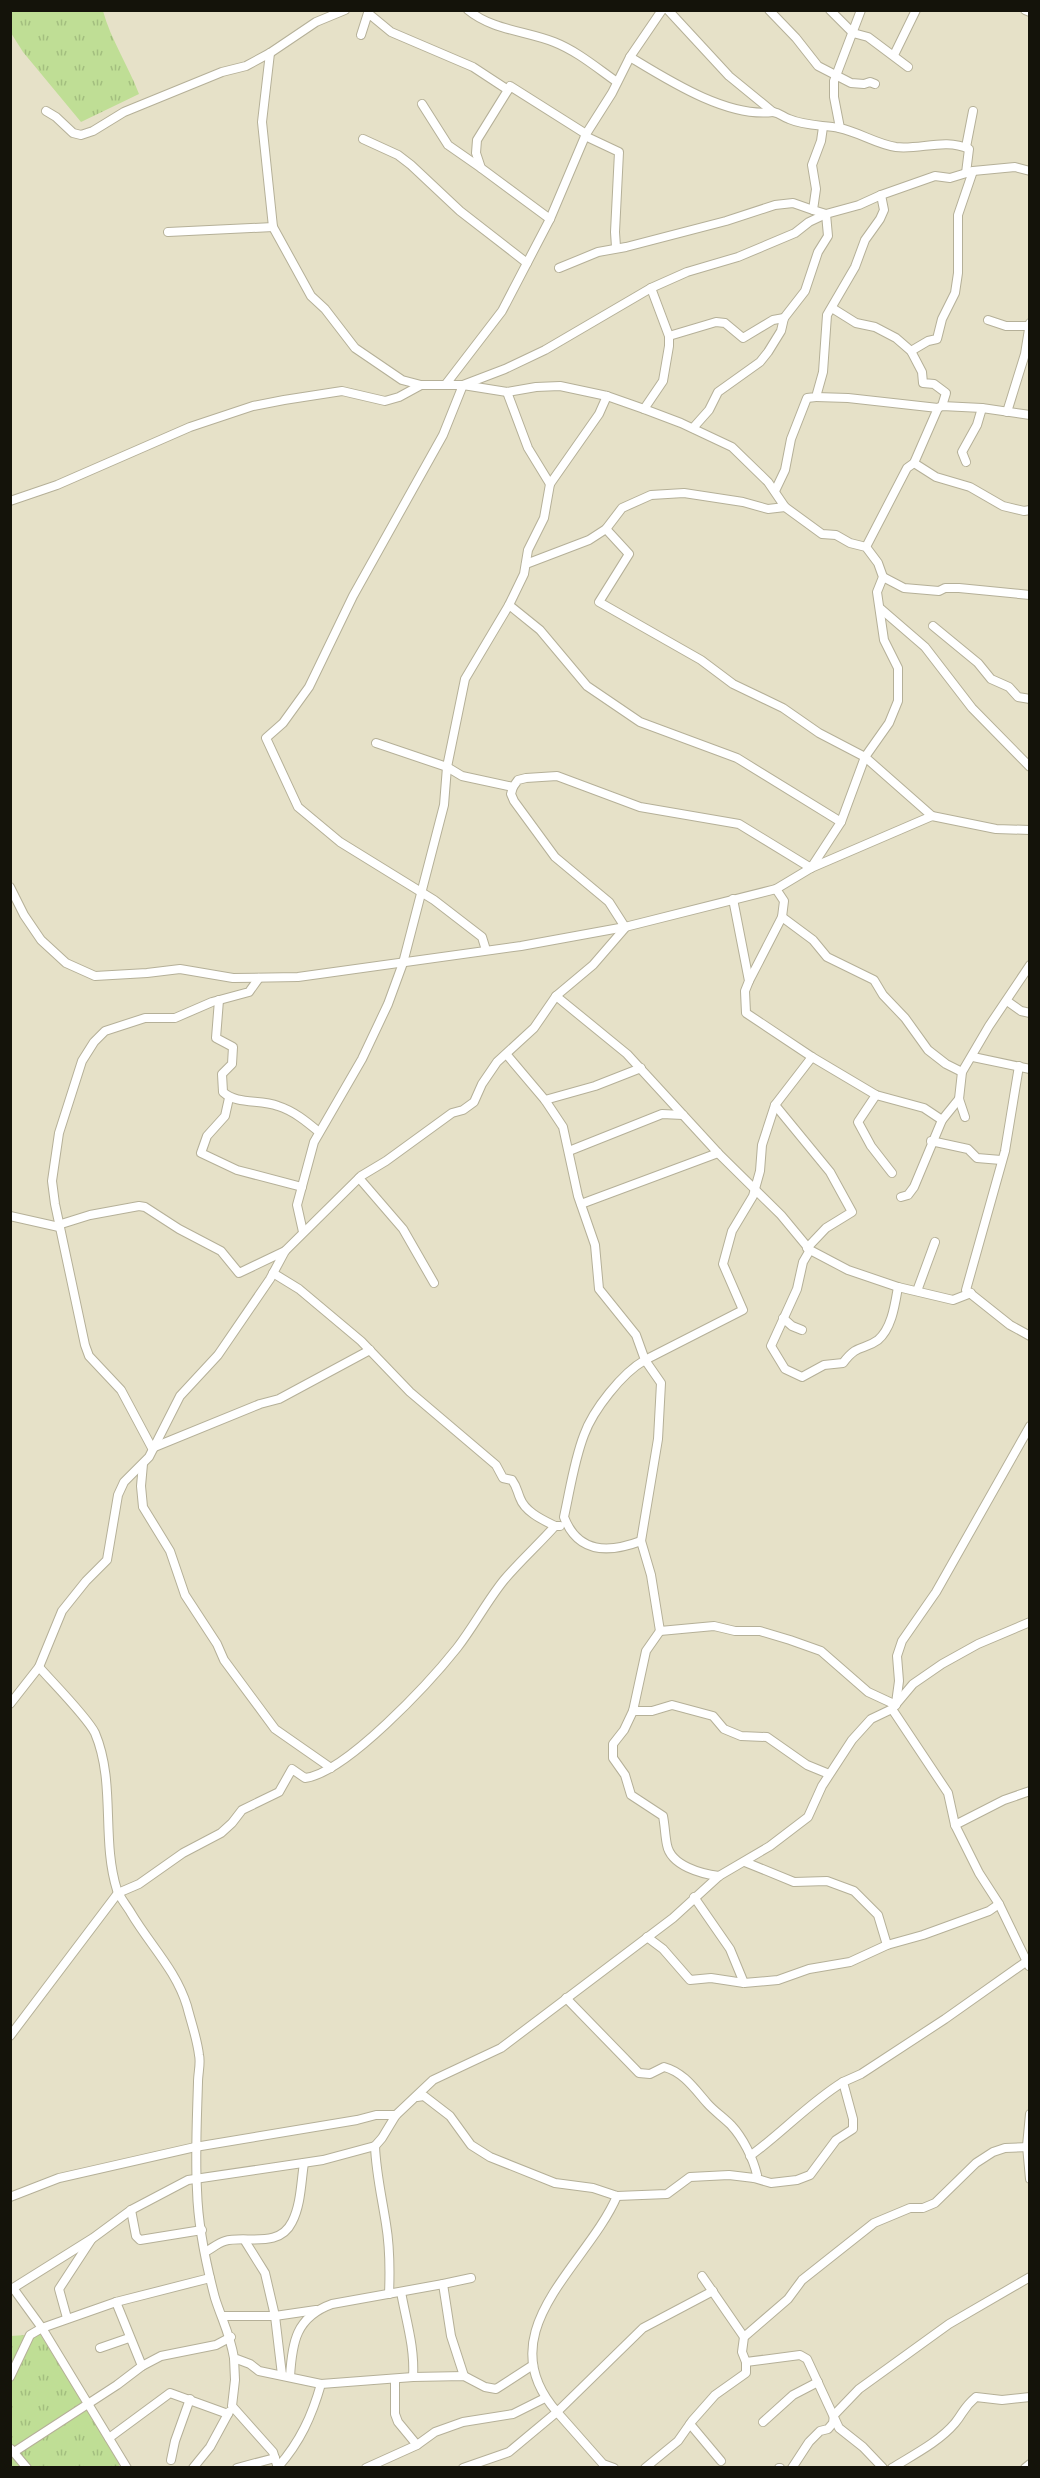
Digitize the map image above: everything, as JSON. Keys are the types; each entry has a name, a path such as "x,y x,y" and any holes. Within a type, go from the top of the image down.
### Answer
{"street":[{"path":"316,22 319,10"},
{"path":"46,111 73,133 81,135 93,131 124,112 222,72 246,66 316,22 345,10"},
{"path":"468,10 500,27 522,31 555,42 573,51 617,81"},
{"path":"446,384 497,319 550,219 585,135 612,93 630,57 662,10"},
{"path":"668,10 729,76 773,112"},
{"path":"769,10 796,38 818,66 852,82 875,84"},
{"path":"830,10 853,33 868,37 908,67"},
{"path":"840,128 834,97 837,76 861,10"},
{"path":"894,55 916,10"},
{"path":"1025,10 1029,12"},
{"path":"361,35 368,11 391,33 473,67 508,90"},
{"path":"270,53 262,123 273,227 311,296 325,309 355,348 402,380 420,385 463,385 507,392 560,386 607,396 693,428 732,447 775,491 785,507 822,534 836,535 850,543 866,547 878,563 883,577 904,588 921,590 958,588 1029,595"},
{"path":"630,57 700,96 724,105 762,114 781,113 789,120 840,128 898,147 932,144 966,147"},
{"path":"481,168 476,153 477,140 510,86 585,135 619,152 616,247"},
{"path":"422,104 448,145 550,219"},
{"path":"911,351 928,341 937,339 942,319 955,293 958,273 958,215 970,172 969,149 966,147 973,111"},
{"path":"813,210 816,189 812,165 821,141 823,127"},
{"path":"363,139 398,155 460,211 527,263"},
{"path":"486,950 482,937 421,890 340,842 298,807 266,738 283,723 309,687 353,596 443,435 463,385 545,350 651,288 687,272 738,257 795,233 809,222 826,214 860,205 880,195 936,176 950,178 970,172 1015,167 1029,171"},
{"path":"816,397 823,372 827,315 855,267 865,240 884,210 880,195"},
{"path":"559,268 598,252 726,221 775,205 793,204 826,214"},
{"path":"693,428 709,410 718,392 760,362 781,331 784,318 806,291 818,252 828,236 826,214"},
{"path":"168,232 273,227"},
{"path":"644,410 663,381 669,336 651,288"},
{"path":"832,308 856,323 886,331 911,351 922,372 923,383 934,384 946,393 914,463 907,468 866,547"},
{"path":"669,336 716,322 725,323 743,338 773,320 784,318"},
{"path":"988,320 1006,326 1029,324 1025,354 1007,412"},
{"path":"10,501 57,485 189,427 253,406 342,391 385,400 399,397 420,385"},
{"path":"507,392 528,447 550,484"},
{"path":"303,1232 297,1205 314,1142 362,1059 388,1004 403,963 444,806 447,767 465,679 509,605 524,574 528,550 544,518 550,484 599,414 607,396"},
{"path":"775,491 785,470 790,439 807,398 848,398 940,407 982,408 1029,415"},
{"path":"966,462 962,452 977,425 982,408"},
{"path":"914,463 936,477 970,487 1003,506 1029,510"},
{"path":"526,564 589,540 606,529 622,508 651,495 684,493 742,502 768,509 785,507"},
{"path":"606,529 629,554 599,602 701,660 733,684 783,708 819,733 865,757 932,816 996,829 1029,830"},
{"path":"811,868 841,822 865,757 889,723 898,701 898,668 884,640 877,591 883,577"},
{"path":"509,605 540,630 587,686 640,722 737,758 841,822"},
{"path":"881,609 925,647 972,708 1029,767"},
{"path":"933,626 973,658 991,679 1009,687 1018,697 1029,699"},
{"path":"376,743 447,767 462,776 513,787"},
{"path":"626,927 609,902 555,857 514,801 511,794 518,780 557,776 640,807 739,824 811,868"},
{"path":"10,887 24,915 41,940 66,963 95,976 147,974 180,969 233,978 298,977 521,946 626,927 777,889 811,868 932,816"},
{"path":"777,889 784,901 782,917 749,981 746,991 746,1013 812,1057 876,1095 924,1108 942,1120"},
{"path":"733,899 749,981"},
{"path":"782,917 813,940 827,957 874,980 883,995 905,1018 928,1050 945,1064 962,1072"},
{"path":"10,1704 39,1667 62,1611 86,1581 107,1560 118,1495 124,1482 143,1464 165,1428 180,1396 218,1355 273,1273 285,1251 359,1178 452,1113 463,1110 474,1102 482,1084 498,1062 534,1028 556,996 593,964 626,927"},
{"path":"965,1117 959,1099 962,1072 1029,965"},
{"path":"152,1448 122,1390 89,1356 58,1226 52,1181 59,1133 82,1061 94,1042 105,1031 146,1018 175,1018 219,1000 249,992 258,978"},
{"path":"556,996 641,1068 718,1153 781,1215 809,1249 848,1270 898,1287 953,1300 971,1293"},
{"path":"219,1000 216,1038 233,1047 232,1064 222,1074 223,1092 230,1098 278,1105 300,1117 319,1132"},
{"path":"1007,1001 1029,1013"},
{"path":"507,1054 545,1100 563,1127 581,1204 595,1245 599,1289 636,1335 645,1360 661,1383 658,1439 641,1541 651,1575 660,1631 645,1651 633,1711 624,1730 613,1744 613,1758 624,1775 631,1795 663,1816 667,1846 671,1854 699,1873 719,1876"},
{"path":"582,1543 569,1530 564,1517 584,1434 604,1400 633,1367 743,1310 723,1264 732,1231 755,1189 760,1171 762,1145 775,1105 812,1057"},
{"path":"973,1057 1029,1069"},
{"path":"1019,1066 1005,1151 966,1290 1010,1325 1029,1336"},
{"path":"545,1100 595,1086 641,1068"},
{"path":"876,1095 858,1122 871,1146 892,1173"},
{"path":"230,1098 225,1116 207,1136 201,1153 237,1170 302,1186"},
{"path":"901,1197 908,1195 914,1187 942,1120 959,1099"},
{"path":"775,1105 830,1172 852,1212 826,1228 809,1249 803,1262 797,1290 771,1346 785,1369 802,1377 824,1365 843,1363 852,1350 878,1339 892,1317 898,1287"},
{"path":"568,1151 662,1114 683,1115"},
{"path":"932,1141 968,1149 977,1158 1001,1160"},
{"path":"581,1204 718,1153"},
{"path":"359,1178 372,1196 403,1229 434,1283"},
{"path":"10,1216 58,1226 90,1215 139,1206 145,1207 179,1229 221,1251 239,1273 285,1251"},
{"path":"917,1291 934,1242"},
{"path":"273,1273 299,1289 370,1350 410,1392 496,1465 503,1478 507,1477 512,1480 526,1508 555,1526 563,1526 569,1536 602,1549 622,1548 641,1541"},
{"path":"783,1318 792,1326 802,1330"},
{"path":"152,1448 260,1404 279,1399 370,1350"},
{"path":"894,1707 899,1681 897,1656 902,1641 936,1592 1029,1426"},
{"path":"143,1464 141,1486 143,1507 170,1551 185,1595 218,1644 224,1660 275,1730 331,1768"},
{"path":"10,2036 118,1893 139,1884 183,1853 221,1833 242,1810 279,1792 292,1769 305,1778 316,1777 369,1738 429,1680 458,1646 504,1580 555,1526"},
{"path":"127,2468 42,2328 12,2289 93,2238 131,2210 188,2180 304,2163 375,2146 396,2115 433,2080 501,2048 673,1918 719,1876 745,1862 808,1817 829,1774 852,1740 871,1719 894,1707 913,1684 942,1664 1000,1633 1029,1622"},
{"path":"660,1631 714,1626 760,1631 790,1640 821,1651 868,1692 894,1707 948,1793 955,1825 1029,1963 880,2061 828,2091 750,2156"},
{"path":"39,1667 94,1731 101,1751 109,1804 111,1868 118,1893 146,1938 174,1973 187,2007 200,2056 198,2132 195,2147 197,2190 210,2278 231,2337 235,2380 232,2406 210,2447 193,2468"},
{"path":"633,1711 652,1711 672,1705 713,1716 724,1729 741,1736 767,1737 807,1765 829,1774"},
{"path":"955,1825 994,1804 1029,1791"},
{"path":"745,1862 794,1882 827,1881 854,1891 878,1915 887,1945"},
{"path":"694,1897 730,1948 744,1983"},
{"path":"647,1937 663,1949 690,1980 711,1978 744,1983 778,1980 809,1969 850,1962 887,1945 989,1911 999,1904"},
{"path":"566,1998 639,2073 650,2074 664,2067 676,2070 732,2126 750,2156 758,2175 753,2178"},
{"path":"415,2098 424,2096 450,2116 471,2145 490,2157 555,2182 593,2188 617,2196 667,2194 690,2177 729,2175 771,2183 789,2182 810,2175 836,2140 853,2129 853,2119 843,2082"},
{"path":"1029,2114 1029,2179"},
{"path":"10,2197 58,2178 195,2147 376,2115 396,2115"},
{"path":"375,2146 376,2176 386,2224 390,2261 389,2294"},
{"path":"744,2337 788,2299 802,2280 874,2223 910,2208 923,2208 935,2204 976,2163 993,2152 1028,2147"},
{"path":"205,2252 226,2241 245,2241 278,2236 292,2224 297,2208 304,2163"},
{"path":"614,2468 602,2466 544,2398 533,2365 532,2342 539,2322 574,2260 608,2218 617,2196"},
{"path":"131,2210 136,2236 140,2240 202,2230"},
{"path":"67,2318 59,2289 93,2238"},
{"path":"245,2241 265,2273 286,2376"},
{"path":"645,2468 678,2441 715,2395 746,2373 746,2361 742,2352 744,2337 702,2276"},
{"path":"222,2316 275,2316 316,2310 332,2304 471,2277"},
{"path":"792,2468 814,2437 833,2423 834,2415 859,2389 949,2324 1029,2277"},
{"path":"10,2377 30,2335 42,2328 116,2302 210,2278"},
{"path":"442,2284 451,2336 464,2376"},
{"path":"463,2468 509,2452 557,2412 643,2328 713,2291"},
{"path":"401,2292 408,2336 412,2344 413,2377"},
{"path":"116,2302 141,2366"},
{"path":"286,2376 294,2338 316,2310"},
{"path":"27,2468 12,2450 117,2385 141,2366 161,2356 216,2345 231,2337"},
{"path":"100,2348 129,2338"},
{"path":"746,2361 800,2355 807,2359 839,2428 863,2447 882,2468"},
{"path":"234,2358 250,2364 259,2371 321,2384 413,2377 464,2376 485,2387 496,2388 533,2365"},
{"path":"395,2379 395,2414 398,2422 417,2445"},
{"path":"763,2422 793,2395 818,2382"},
{"path":"237,2468 277,2464 294,2448 313,2410 321,2384"},
{"path":"109,2438 170,2393 228,2414"},
{"path":"892,2468 945,2432 956,2422 964,2407 976,2397 1002,2400 1029,2397"},
{"path":"366,2468 417,2445 435,2432 463,2422 513,2414 544,2398"},
{"path":"171,2460 175,2440 190,2399"},
{"path":"232,2406 273,2452 277,2464"},
{"path":"690,2424 722,2461"},
{"path":"391,2468 393,2456"},
{"path":"1025,2468 1029,2464"}],"green space":[{"path":"10,11 103,11 110,32 139,94 81,122 23,52 11,33"},
{"path":"40,2334 121,2464 116,2468 11,2468 11,2336"}]}
